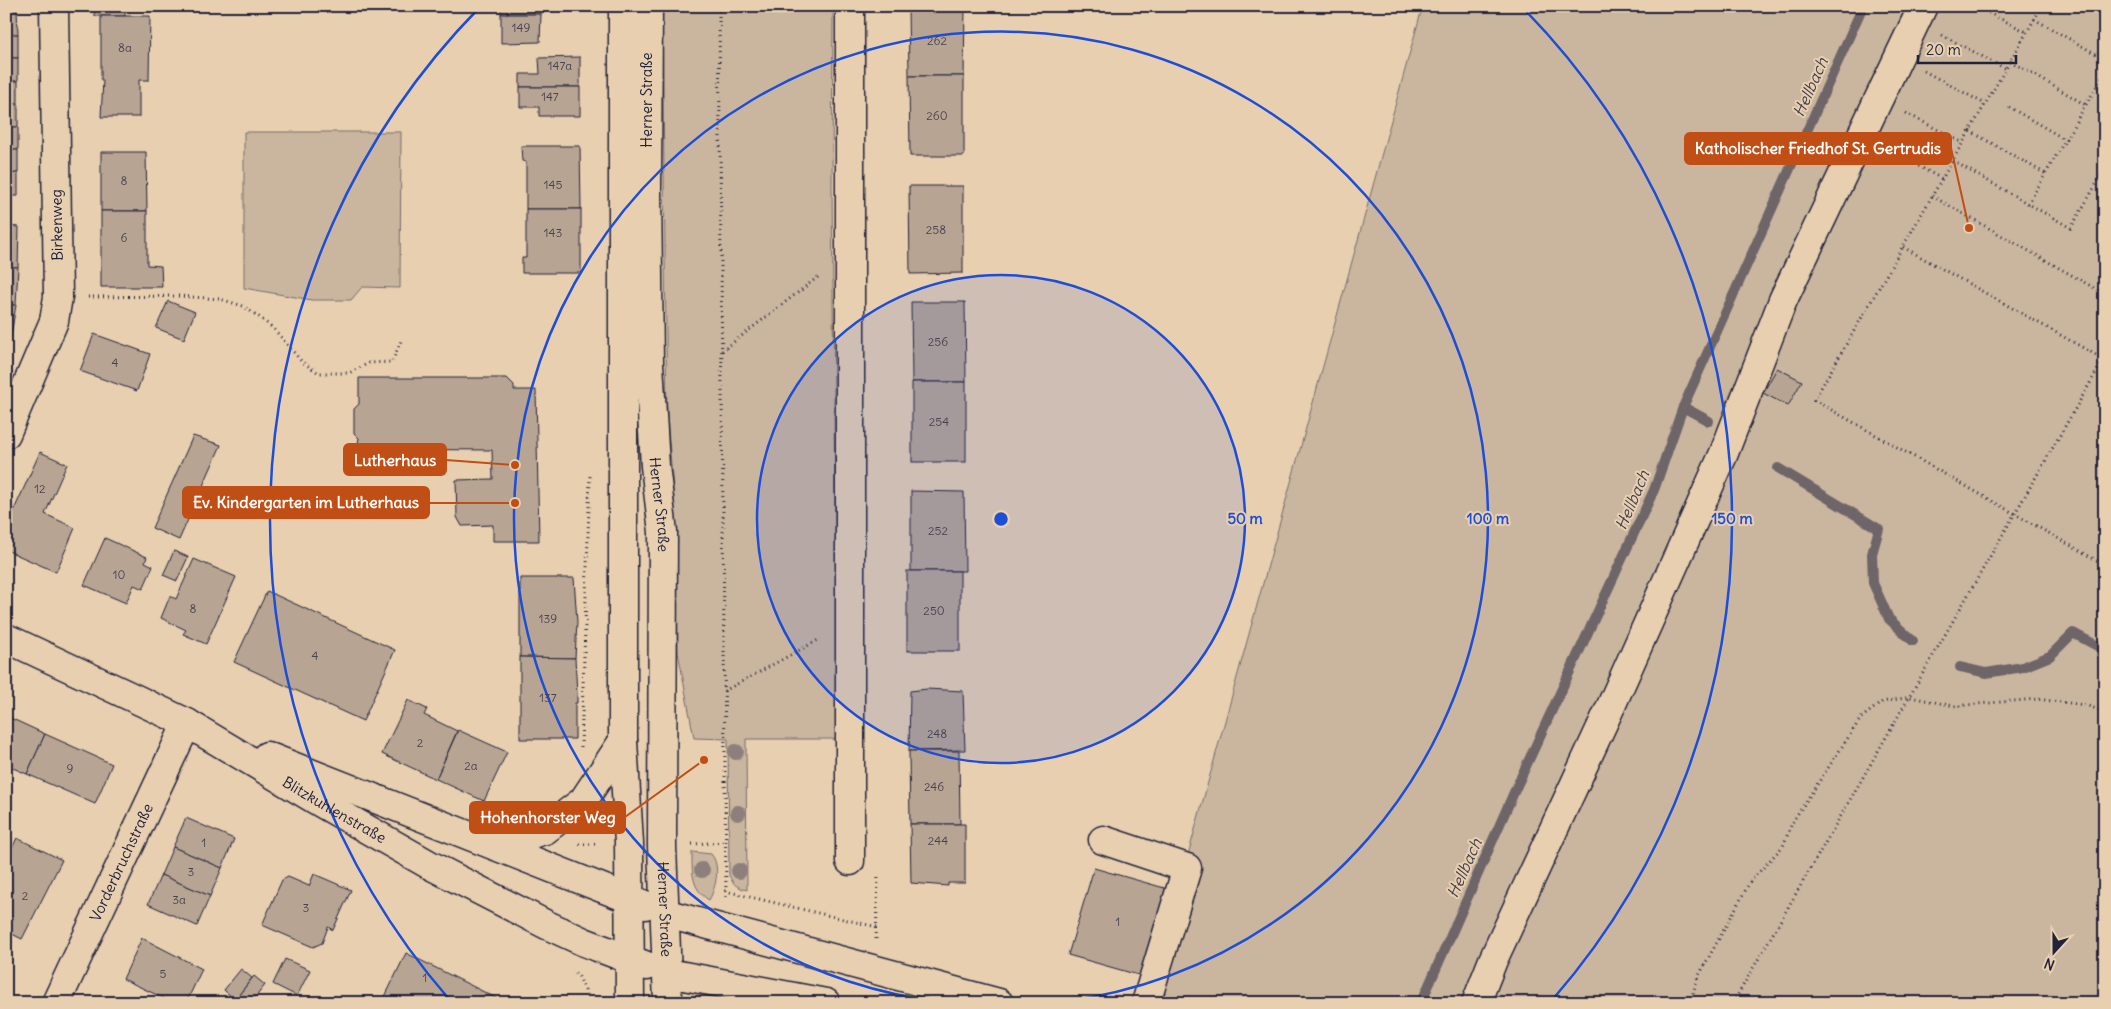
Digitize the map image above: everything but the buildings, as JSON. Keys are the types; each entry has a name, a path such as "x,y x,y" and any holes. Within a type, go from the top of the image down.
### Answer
{"main road":[{"name":"Birkenweg","path":"6,434 54,321 58,297 54,6"},
{"name":"Herner Straße","path":"623,6 623,741 630,899 630,1003"},
{"name":"Herner Straße","path":"648,6 646,188 649,363 655,466 663,532 662,846 668,1003"},
{"path":"850,6 850,862"},
{"path":"1476,1003 1493,960 1607,715 1724,453 1783,300 1923,6"},
{"name":"Blitzkuhlenstraße","path":"6,638 187,723 321,804 428,864 547,925 631,961 668,973 826,1003"},
{"path":"187,723 664,913 999,1003"},
{"name":"Vorderbruchstraße","path":"56,1003 187,723"},
{"path":"481,840 515,839 545,830 584,801 623,741"},
{"path":"1103,840 1187,868 1146,1003"}],"path":[{"path":"719,6 726,891 877,928"},
{"path":"1975,6 2027,32"},
{"path":"2042,6 1814,400 2105,565"},
{"path":"2095,6 2105,11"},
{"path":"2034,19 2105,59"},
{"path":"1940,34 2006,69"},
{"path":"2010,61 2086,105"},
{"path":"1922,70 1985,104"},
{"path":"2028,204 2105,72"},
{"path":"2009,107 2066,140"},
{"path":"1900,110 1963,143"},
{"path":"1970,131 2046,174"},
{"path":"1882,145 1942,179"},
{"path":"1953,161 2071,228 2105,169"},
{"path":"1932,196 2105,294"},
{"path":"1733,1003 2104,358 1903,247"},
{"path":"722,350 824,273 850,270"},
{"path":"58,297 178,296 220,299 242,306 259,317 274,329 302,362 319,373 350,373 369,363 392,362 401,341"},
{"path":"581,749 590,471"},
{"path":"724,691 826,635 850,634"},
{"path":"1690,1003 1698,977 1750,882 1783,846 1793,821 1861,718 1882,702 1910,697 1954,706 2037,699 2085,705 2105,712"},
{"path":"850,862 878,860 876,970"},
{"path":"571,971 578,975 592,1003"}],"shaded area":[{"path":"662,6 833,6 832,187 837,739 746,739 747,890 736,885 729,875 728,739 694,738 678,652 676,523 667,416"},
{"path":"1404,6 2105,6 2105,1003 1147,1003 1421,12"},
{"path":"244,132 401,132 400,288 362,287 351,300 312,300 244,288"},
{"path":"692,852 711,854 716,864 714,889 709,900 703,896 696,885 693,873"}],"waterway":[{"name":"Hellbach","path":"1421,1003 1515,790 1654,490 1683,407 1863,6"},
{"path":"1683,407 1709,421"},
{"path":"1778,468 1879,529 1872,554 1873,583 1889,619 1913,641"},
{"path":"1960,667 1986,673 2023,667 2050,656 2073,633 2105,650"}],"place":[{"name":"Katholischer Friedhof St. Gertrudis","path":"1969,228"},
{"name":"Lutherhaus","path":"515,465"},
{"name":"Ev. Kindergarten im Lutherhaus","path":"515,503"},
{"name":"Hohenhorster Weg","path":"704,760"}]}
